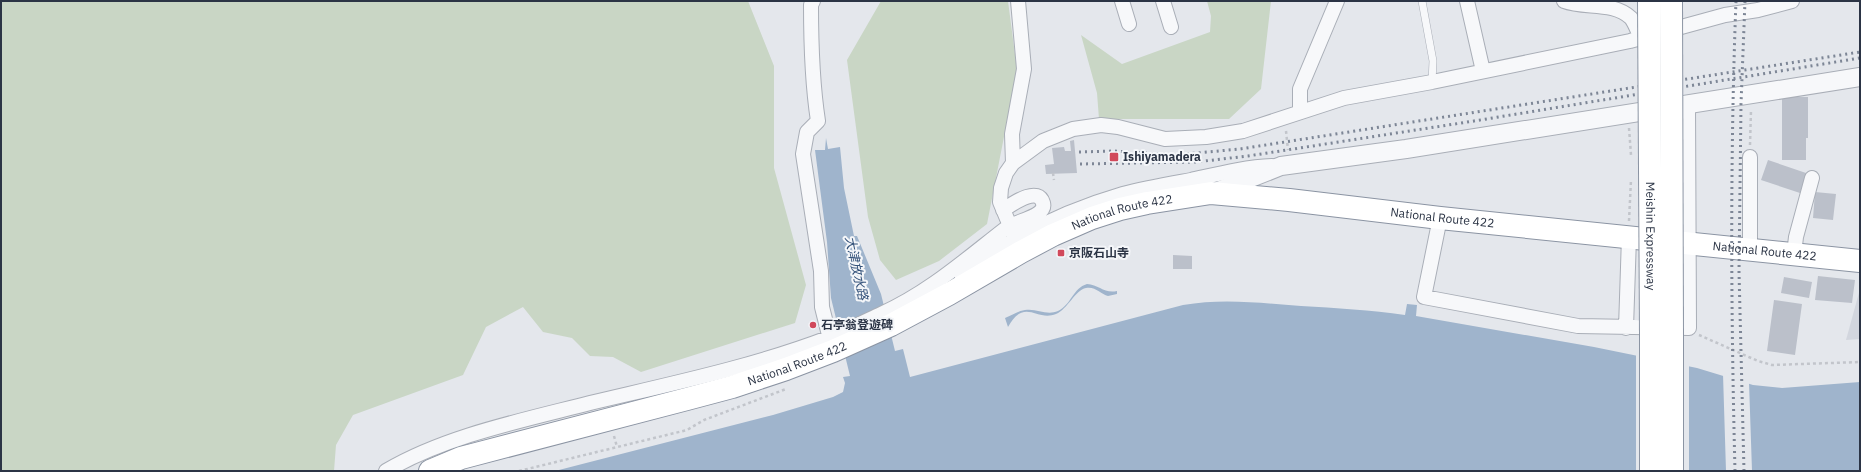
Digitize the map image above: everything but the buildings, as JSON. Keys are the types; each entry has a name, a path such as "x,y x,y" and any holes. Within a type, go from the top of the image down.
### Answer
{"highway":[{"name":"Meishin Expressway","path":"1649,1 1651,471"},
{"name":"Meishin Expressway","path":"1671,1 1672,471"},
{"name":"National Route 422","path":"430,471 506,436 732,387 833,346 891,325 949,294 1018,246 1053,235 1092,218 1120,209 1155,201 1211,193 1860,261"}],"street":[{"path":"813,1 811,5 811,52 818,121 807,132 803,154 821,271 822,307 833,346 946,276 1009,225 1037,215 1041,212 1042,201 1040,198 1028,196 1003,210"},
{"path":"1013,163 1012,134 1024,69 1018,1"},
{"path":"1122,1 1129,24"},
{"path":"1163,1 1171,27"},
{"path":"1295,113 1300,89 1337,1"},
{"path":"1467,1 1483,71"},
{"path":"1564,1 1573,4 1618,10 1631,19 1641,38"},
{"path":"1792,1 1641,38 1432,82 1344,98 1243,131 1206,137 1164,138 1101,125 1073,129 1043,141 1013,163 1006,173 1001,188 1000,202 1018,246 1068,214 1124,194 1258,166 1285,161 1406,149 1860,76"},
{"path":"1440,218 1424,297 1578,326 1689,328 1688,104"},
{"path":"1750,158 1750,250"},
{"path":"1211,193 1285,161"},
{"path":"1794,254 1796,236 1812,178"},
{"path":"1626,328 1629,237"},
{"path":"386,471 407,458 438,445 506,436"}],"lane":[{"path":"1422,1 1433,61 1432,82"}],"path":[{"path":"1750,158 1751,94"},
{"path":"1285,161 1285,132 1295,113"},
{"path":"1628,114 1631,158"},
{"path":"1629,237 1631,173"},
{"path":"1053,174 1054,180"},
{"path":"1689,328 1696,334 1758,361 1772,365 1788,366 1860,362"},
{"path":"519,471 687,430 704,420 792,387"}],"shaded area":[{"path":"1860,289 1860,339 1846,340"}],"green space":[{"path":"1,1 748,1 774,66 774,168 806,285 795,323 641,372 613,357 590,356 572,338 543,332 523,307 486,327 463,375 353,415 336,445 334,471 1,471"},
{"path":"881,1 1008,1 1017,70 987,224 939,261 896,280 880,260 868,217 847,60"},
{"path":"1207,1 1271,1 1261,89 1229,119 1099,119 1097,93 1081,35 1122,64 1210,32 1211,16"}],"water":[{"name":"大津放水路","path":"826,138 828,149 840,147 844,188 854,236 857,236 881,294 895,351 903,349 910,377 1183,305 1227,301 1353,309 1405,315 1407,304 1417,305 1416,316 1594,347 1697,368 1753,385 1782,388 1860,382 1860,471 555,471 773,415 833,397 843,392 845,383 843,377 850,376 831,298 827,242 815,150 825,150"},
{"path":"1087,284 1113,292 1117,291 1117,294 1108,296 1095,289 1082,289 1060,312 1049,316 1031,312 1020,313 1014,318 1008,327 1005,318 1020,311 1029,310 1049,313 1058,311 1066,305 1078,289"}],"pier":[{"path":"1636,354 1689,365 1689,471 1636,471"},
{"path":"1723,374 1749,382 1752,471 1726,471"}],"railway":[{"path":"1735,471 1732,236 1736,1"},
{"path":"1744,471 1739,272 1741,104 1745,1"},
{"path":"1079,152 1114,151 1175,155 1240,149 1860,52"},
{"path":"1080,164 1196,162 1248,156 1860,58"}],"place":[{"name":"Ishiyamadera","path":"1114,157"},
{"name":"京阪石山寺","path":"1061,253"},
{"name":"石亭翁登遊碑","path":"813,325"}]}
